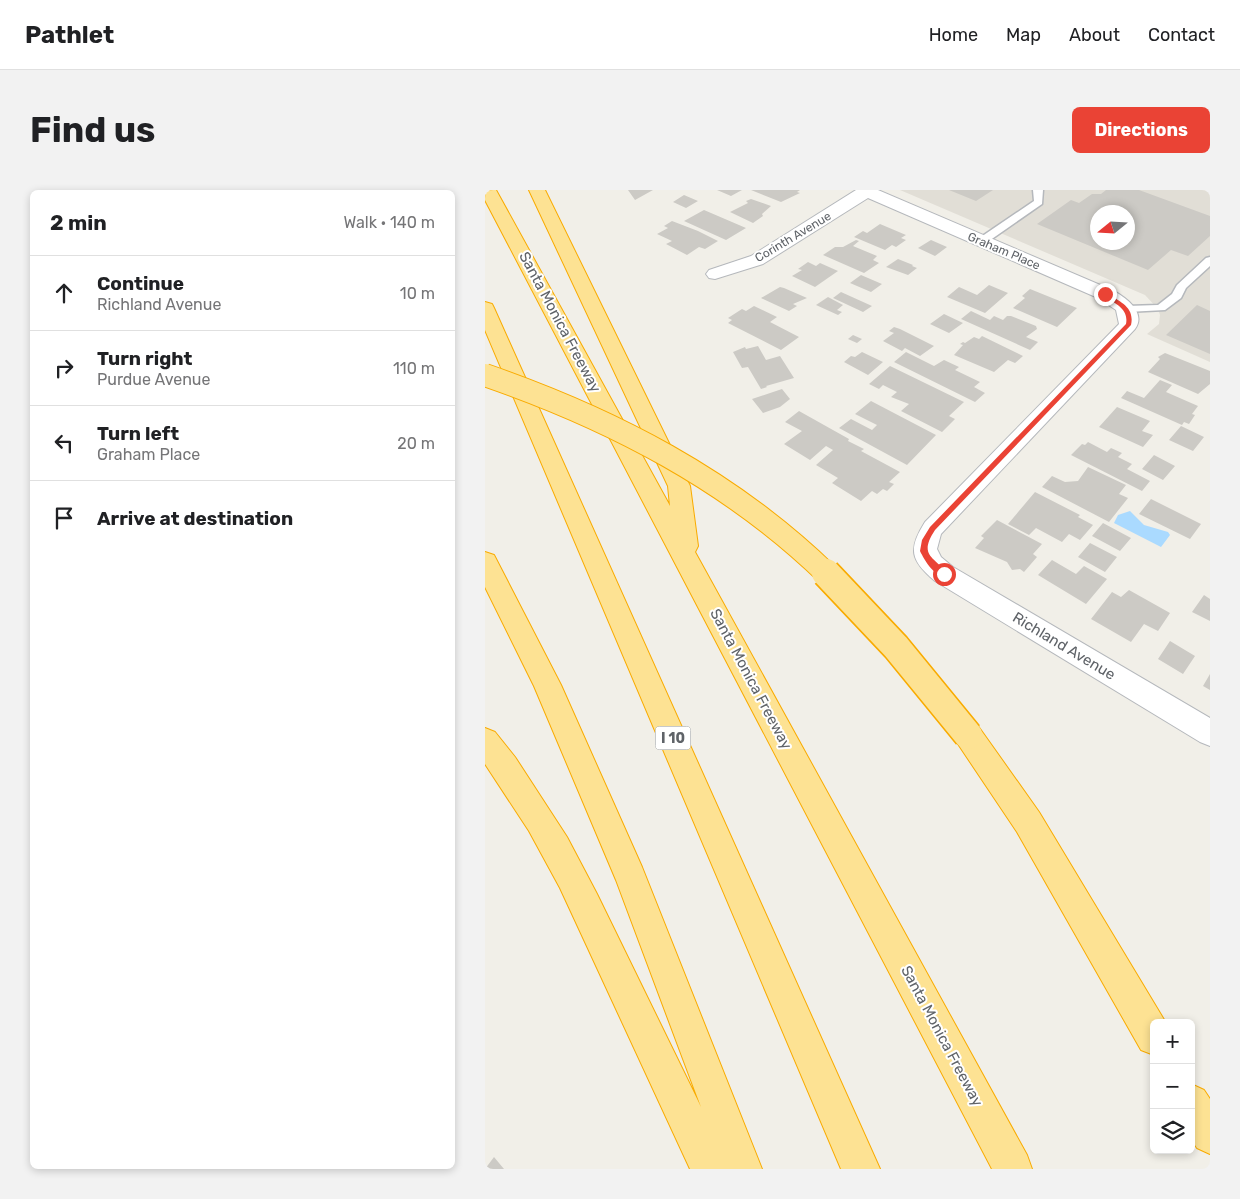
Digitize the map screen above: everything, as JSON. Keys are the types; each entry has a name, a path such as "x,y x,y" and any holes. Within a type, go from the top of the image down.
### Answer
{"highway":[{"name":"Santa Monica Freeway","path":"488,190 1013,1169"},
{"path":"538,192 679,486 688,560"},
{"name":"I 10","path":"485,308 861,1169"},
{"path":"485,375 534,391 626,431 672,456 769,523 817,564 867,613 918,671 968,735 1028,822 1150,1030"},
{"path":"485,562 547,685 631,878 743,1169"},
{"path":"485,741 500,759 543,824 587,909 710,1169"},
{"path":"1195,1109 1210,1135"}],"street":[{"name":"Graham Place","path":"866,191 1105,294 1128,317"},
{"name":"Corinth Avenue","path":"715,274 757,260 866,191"},
{"name":"Richland Avenue","path":"1128,317 933,528 925,540 924,551 930,563 944,574 1210,733"}],"lane":[{"path":"982,241 1039,202 1038,190"},
{"path":"1128,317 1161,308 1177,296 1181,287 1210,260"}],"shaded area":[{"path":"900,190 1210,190 1210,362 1147,334 1159,324 1160,315 1158,309 1145,295"}],"water":[{"path":"1130,511 1144,525 1168,532 1170,535 1161,547 1114,523 1118,515"}],"building":[{"path":"628,190 653,190 635,200"},
{"path":"717,190 742,190 731,196"},
{"path":"751,190 800,190 797,192 800,193 781,202"},
{"path":"949,190 993,190 976,201"},
{"path":"1106,190 1139,190 1210,216 1210,236 1188,256 1171,250 1148,270 1100,250 1135,250 1135,205 1090,205 1090,246 1037,224 1071,200 1079,203 1092,194 1101,194"},
{"path":"684,195 698,201 686,208 673,202"},
{"path":"751,199 771,206 762,214 763,216 753,223 730,212 748,203 746,201"},
{"path":"704,210 746,228 726,240 684,221"},
{"path":"672,221 718,241 705,249 699,247 687,255 666,244 672,241 657,234 668,228 664,226"},
{"path":"880,224 906,235 901,238 906,240 896,247 892,245 885,250 854,237 863,231 867,233"},
{"path":"856,240 859,241 853,246 877,256 873,260 879,263 864,273 823,255 835,247 843,247"},
{"path":"931,240 947,247 935,256 918,248"},
{"path":"898,259 917,268 908,275 886,267"},
{"path":"808,262 816,266 820,263 838,271 815,287 792,276 802,270 798,269"},
{"path":"861,275 882,284 871,292 850,283"},
{"path":"989,285 1008,293 985,313 947,297 959,287 977,295"},
{"path":"780,287 807,298 793,304 797,306 789,311 761,298"},
{"path":"1030,289 1077,308 1057,327 1013,308 1025,298 1022,296"},
{"path":"841,292 872,306 863,312 833,298"},
{"path":"828,297 843,305 837,310 842,312 838,315 816,305"},
{"path":"1197,305 1210,311 1210,354 1166,335"},
{"path":"754,306 777,317 770,322 799,337 781,350 728,323 732,320 728,318 742,309 746,311"},
{"path":"971,311 990,320 994,316 1003,320 1007,316 1011,316 1036,326 1037,329 1026,337 1038,342 1030,350 961,319"},
{"path":"944,314 963,323 949,333 930,324"},
{"path":"894,327 934,346 920,356 905,348 902,351 883,341 894,333 889,331"},
{"path":"853,335 862,339 857,343 848,339"},
{"path":"982,336 1023,356 1015,363 1008,360 994,372 954,355 963,345 960,344 974,337 979,339"},
{"path":"758,346 766,360 780,356 794,378 761,389 748,367 742,368 733,352 745,347 746,349"},
{"path":"862,352 883,362 868,375 844,362 851,356 855,357"},
{"path":"906,352 934,366 944,360 959,367 955,370 980,382 974,387 985,393 975,402 894,362"},
{"path":"1165,353 1210,371 1210,384 1198,394 1148,372 1160,359 1158,357"},
{"path":"890,366 964,402 949,416 955,419 942,432 901,411 909,404 891,397 897,392 883,385 879,389 869,384"},
{"path":"1160,380 1172,385 1166,392 1198,406 1192,414 1195,415 1189,424 1184,422 1182,425 1121,398 1127,391 1144,398"},
{"path":"782,389 790,399 780,407 763,413 752,399"},
{"path":"871,401 936,435 907,465 839,428 851,419 872,430 877,425 855,414"},
{"path":"1117,407 1150,421 1142,431 1153,435 1143,447 1099,427"},
{"path":"799,411 864,449 861,451 900,472 889,482 894,484 887,491 883,489 877,494 872,491 861,501 832,483 838,478 816,465 833,450 826,446 810,460 784,444 802,431 785,422"},
{"path":"1181,426 1204,437 1193,451 1169,440"},
{"path":"1088,442 1107,452 1111,448 1122,453 1118,457 1132,464 1127,469 1150,481 1142,491 1071,455 1082,444 1085,445"},
{"path":"1154,455 1175,466 1163,480 1142,469"},
{"path":"1088,467 1126,485 1119,494 1128,498 1109,522 1042,487 1052,476 1065,482 1078,481"},
{"path":"1035,492 1080,515 1078,517 1093,525 1080,540 1069,534 1062,542 1036,528 1029,535 1008,524"},
{"path":"1151,499 1201,524 1190,539 1139,514"},
{"path":"997,520 1042,544 1033,554 1037,557 1024,572 1020,569 1012,570 1007,562 975,548 984,538 981,536"},
{"path":"1103,523 1131,538 1120,551 1092,536"},
{"path":"1090,543 1117,557 1105,572 1078,557"},
{"path":"1052,560 1076,574 1084,566 1107,579 1086,604 1038,575"},
{"path":"1129,590 1170,613 1158,631 1144,624 1131,642 1091,619 1112,592 1121,597"},
{"path":"1204,595 1210,599 1210,621 1192,612"},
{"path":"1170,641 1195,656 1183,674 1158,659"},
{"path":"1210,674 1210,690 1203,686"},
{"path":"494,1157 504,1169 485,1169"}],"route":[{"path":"944,574 930,563 924,551 925,540 933,528 1129,325 1130,317 1127,309 1118,301 1105,294"}]}
